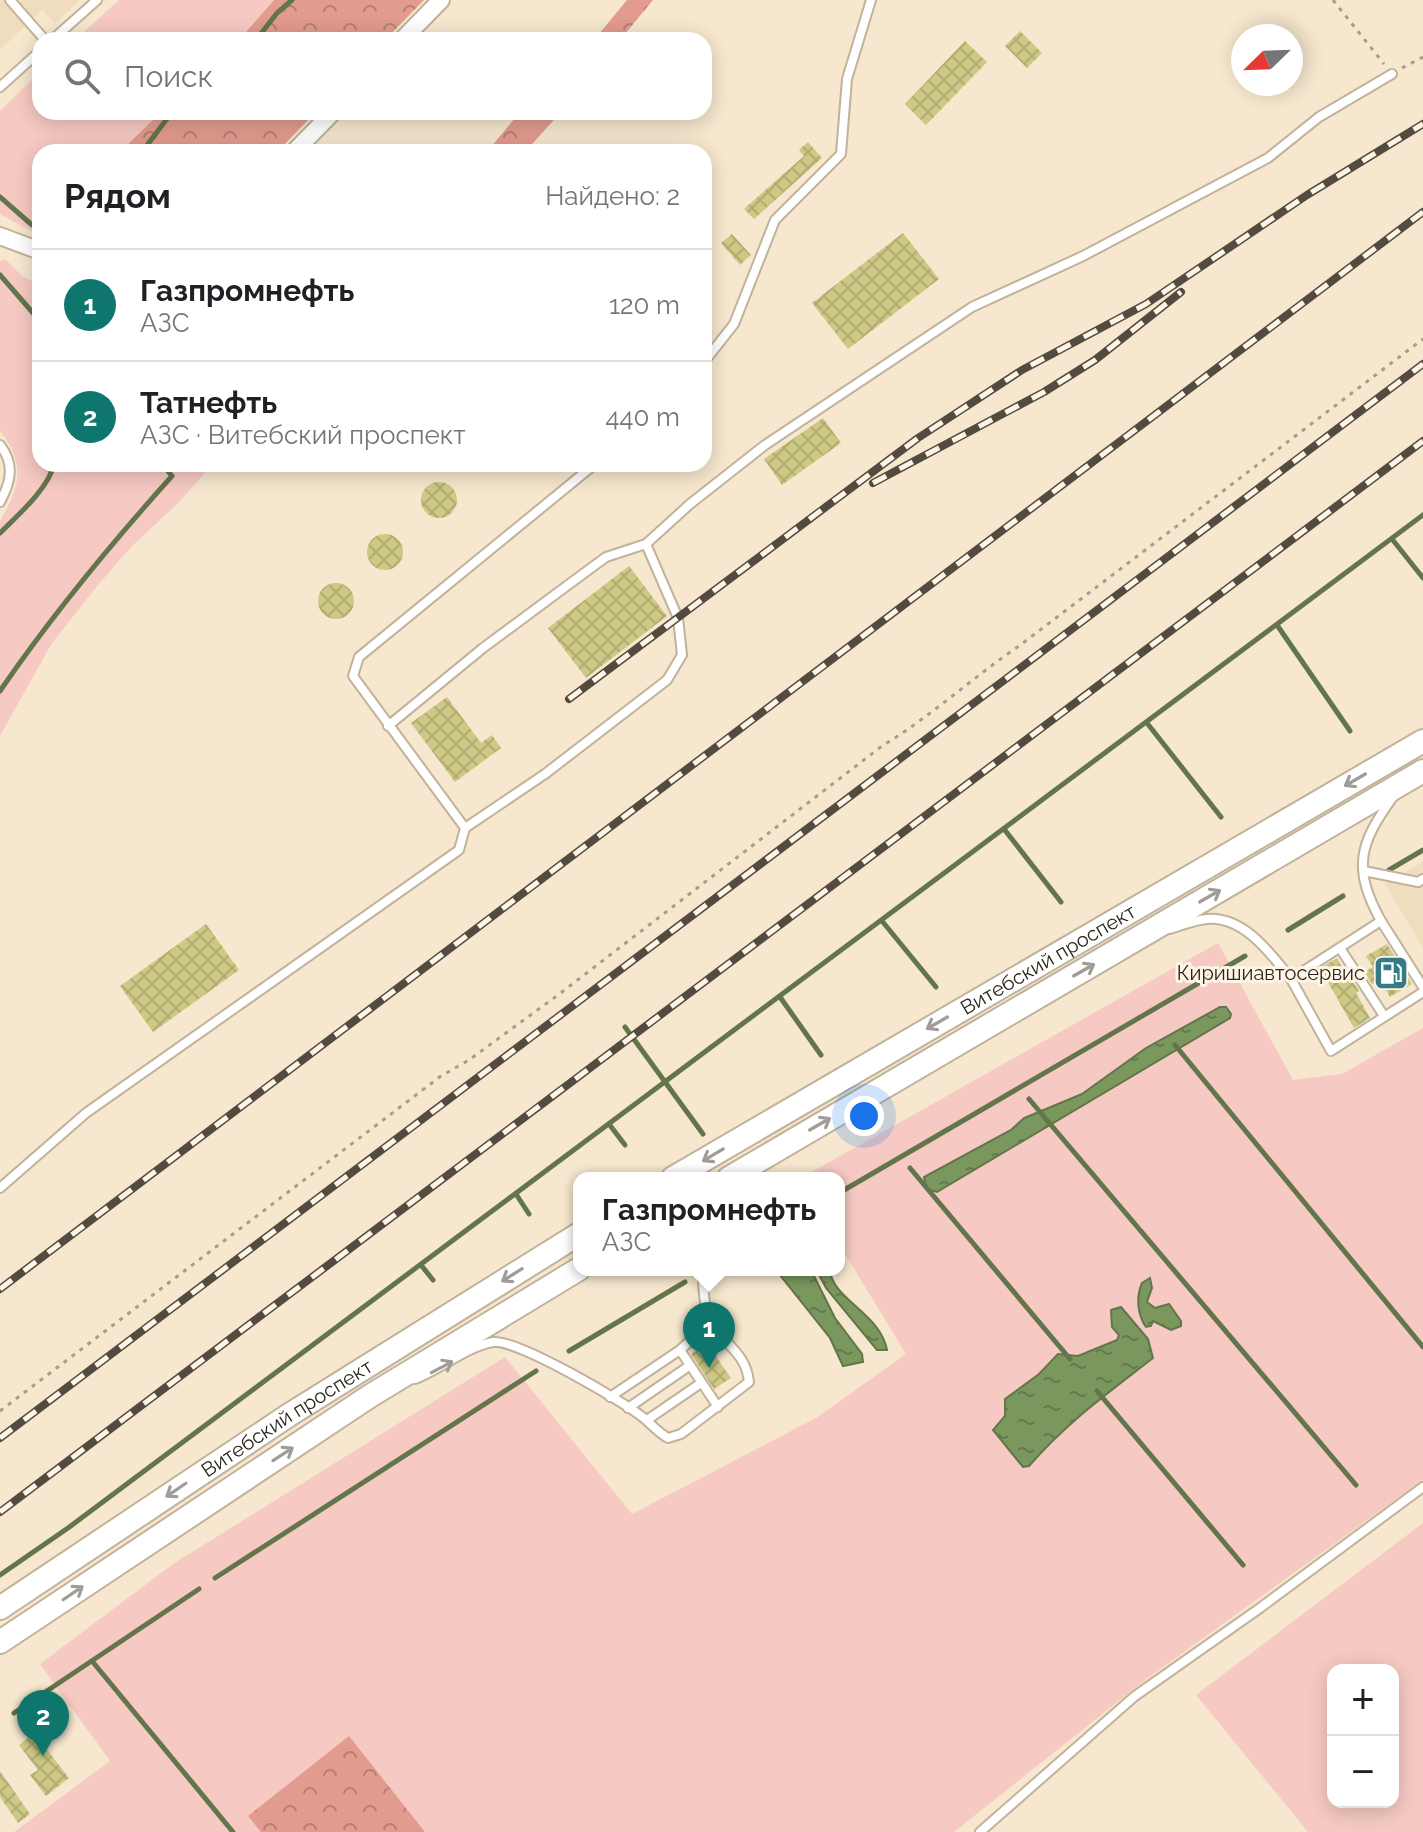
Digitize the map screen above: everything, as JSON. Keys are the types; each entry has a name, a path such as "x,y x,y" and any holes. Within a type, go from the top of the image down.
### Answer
{"main road":[{"name":"Витебский проспект","path":"683,1172 1423,741"},
{"name":"Витебский проспект","path":"741,1172 1423,771"},
{"name":"Витебский проспект","path":"0,1608 289,1415 573,1238"},
{"name":"Витебский проспект","path":"3,1645 370,1396 573,1273"}],"street":[{"path":"410,32 441,0"},
{"path":"302,144 325,120"},
{"path":"0,236 32,248"}],"lane":[{"path":"10,0 38,32"},
{"path":"61,32 97,0"},
{"path":"712,352 734,324 775,220 841,154 847,79 871,0"},
{"path":"0,87 32,58"},
{"path":"388,726 483,648 606,557 646,544 690,504 765,445 972,307 1083,256 1268,158 1319,117 1392,74"},
{"path":"0,445 11,472 9,486 0,502"},
{"path":"465,828 353,676 359,657 585,472"},
{"path":"0,1188 86,1113 459,850 465,828 545,774 667,680 682,655 678,618 646,544"},
{"path":"1143,936 1208,919 1235,925 1258,940 1291,979 1331,1051 1423,990 1371,903 1364,871 1363,848 1368,835 1402,784"},
{"path":"1364,871 1418,882 1423,879"},
{"path":"1291,979 1381,921"},
{"path":"1340,948 1384,1016"},
{"path":"370,1396 427,1375 483,1345 503,1342 520,1348 610,1397 647,1420 668,1438 681,1434 749,1382 748,1369 711,1322 703,1276"},
{"path":"610,1397 680,1350 711,1322"},
{"path":"680,1350 718,1407"},
{"path":"628,1408 689,1366"},
{"path":"647,1420 701,1383"},
{"path":"980,1832 1135,1696 1423,1487"}],"path":[{"path":"1333,0 1392,74 1423,57"},
{"path":"0,1411 441,1076 469,1060 558,995 882,746 902,735 970,679 1019,646 1423,339"}],"shaded area":[{"path":"0,0 80,0 55,23 42,10 0,50"},
{"path":"119,0 274,0 246,32 84,32"},
{"path":"32,80 32,120 153,120 128,144 32,144 32,231 0,214 0,111"},
{"path":"5,259 22,276 32,281 32,472 206,472 132,546 52,643 0,736 0,521 16,486 17,465 0,431 0,262"},
{"path":"1423,862 1423,948 1385,884"},
{"path":"1218,943 1293,1080 1342,1074 1423,1028 1423,1480 1145,1680 954,1832 14,1832 110,1761 40,1664 173,1564 505,1357 632,1514 816,1418 906,1354 845,1254 845,1172 812,1172"},
{"path":"1423,1523 1423,1832 1308,1832 1196,1695"}],"green space":[{"path":"274,0 424,0 393,32 246,32"},
{"path":"627,0 653,0 627,32 601,32"},
{"path":"153,120 308,120 285,144 128,144"},
{"path":"513,120 554,120 532,144 494,144"},
{"path":"349,1736 425,1832 261,1832 248,1816"}],"water":[{"path":"1220,1007 1226,1007 1230,1018 937,1192 926,1189 924,1177 1011,1130 1024,1118 1082,1094 1146,1048"},
{"path":"781,1276 814,1276 835,1318 862,1354 863,1362 843,1366 830,1338"},
{"path":"820,1276 832,1276 839,1290 876,1326 887,1350 877,1350"},
{"path":"1150,1278 1152,1288 1147,1302 1155,1308 1169,1304 1181,1326 1171,1330 1153,1321 1151,1326 1146,1327 1138,1300 1142,1283"},
{"path":"1121,1307 1148,1339 1153,1358 1073,1422 1029,1466 1023,1467 993,1430 1005,1416 1005,1399 1039,1374 1058,1354 1078,1356 1117,1340 1119,1335 1112,1327 1111,1310"}],"building":[{"path":"1020,31 1042,53 1027,68 1005,46"},
{"path":"965,41 987,62 926,125 905,104"},
{"path":"808,142 822,158 754,219 744,209 804,156 799,150"},
{"path":"903,233 939,279 848,349 812,303"},
{"path":"732,234 751,255 740,265 721,243"},
{"path":"823,418 841,443 782,485 764,459"},
{"path":"439,482 452,487 457,500 452,513 439,518 426,513 421,500 426,487"},
{"path":"385,534 398,539 403,552 398,565 385,570 372,565 367,552 372,539"},
{"path":"629,566 667,616 586,678 548,628"},
{"path":"336,583 349,588 354,601 349,614 336,619 323,614 318,601 323,588"},
{"path":"447,697 481,743 492,735 501,748 455,782 411,723"},
{"path":"206,924 239,970 153,1032 120,986"},
{"name":"Киришиавтосервис","path":"1387,944 1412,984 1390,997 1380,980 1372,984 1364,972 1373,967 1366,956"},
{"path":"1337,958 1359,991 1356,993 1370,1018 1354,1028 1320,968"},
{"path":"707,1344 731,1378 714,1389 691,1354"},
{"path":"34,1733 69,1778 46,1796 30,1775 38,1770 19,1745"},
{"path":"0,1771 30,1814 18,1823 0,1797"}],"waterway":[{"path":"262,32 292,0"},
{"path":"148,144 166,120"},
{"path":"0,197 32,225"},
{"path":"0,275 32,312"},
{"path":"0,533 39,492 51,472"},
{"path":"0,691 82,581 172,476 169,472"},
{"path":"0,1575 68,1528 1423,515"},
{"path":"1392,539 1423,578"},
{"path":"1277,625 1350,731"},
{"path":"1147,723 1221,817"},
{"path":"1004,829 1061,902"},
{"path":"1389,870 1423,850"},
{"path":"1288,930 1343,896"},
{"path":"882,921 936,987"},
{"path":"845,1189 1245,956"},
{"path":"780,997 821,1055"},
{"path":"625,1027 703,1134"},
{"path":"1175,1045 1423,1347"},
{"path":"1029,1099 1356,1485"},
{"path":"609,1124 625,1145"},
{"path":"910,1168 1070,1359"},
{"path":"516,1194 529,1214"},
{"path":"421,1265 433,1280"},
{"path":"569,1351 685,1282"},
{"path":"215,1578 536,1371"},
{"path":"1097,1391 1243,1565"},
{"path":"14,1713 199,1589"},
{"path":"92,1661 233,1832"}],"railway":[{"path":"569,699 918,438 1022,370 1146,304 1307,195 1423,124"},
{"path":"0,1289 1423,212"},
{"path":"873,483 1044,392 1095,360 1181,292"},
{"path":"0,1438 1423,364"},
{"path":"0,1512 1423,441"}],"place":[{"name":"Киришиавтосервис","path":"1391,973"},
{"name":"Газпромнефть","path":"709,1368"},
{"name":"Татнефть","path":"43,1756"}]}
